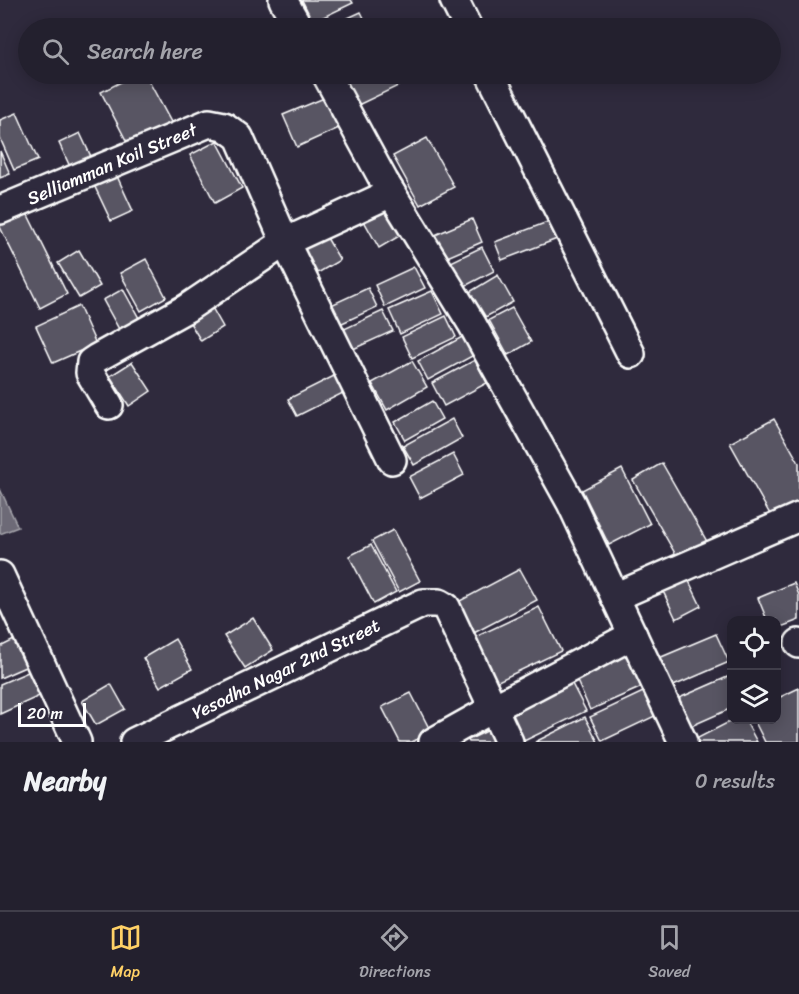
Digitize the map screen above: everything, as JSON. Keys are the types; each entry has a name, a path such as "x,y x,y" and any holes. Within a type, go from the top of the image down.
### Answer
{"street":[{"path":"283,0 293,18"},
{"path":"454,0 463,18"},
{"path":"331,84 391,193 472,324 571,503 683,742"},
{"path":"495,84 631,354"},
{"name":"Selliamman Koil Street","path":"0,210 209,123 224,126 239,137 285,242"},
{"path":"109,405 90,373 91,362 187,308 285,242 391,193"},
{"path":"285,242 392,460"},
{"path":"615,597 799,517"},
{"path":"0,575 74,741"},
{"name":"Yesodha Nagar 2nd Street","path":"134,742 423,603 439,603 446,607 492,709"},
{"path":"433,742 633,635"},
{"path":"492,709 509,742"}],"shaded area":[{"path":"0,489 18,527 0,534"}],"building":[{"path":"302,0 351,0 353,3 321,18 311,18"},
{"path":"361,12 364,18 348,18"},
{"path":"117,84 150,84 172,124 129,146 101,92"},
{"path":"345,84 397,84 398,86 356,106"},
{"path":"329,96 341,127 297,147 283,115"},
{"path":"17,113 38,160 14,170 0,138 0,120"},
{"path":"80,133 94,163 73,173 59,143"},
{"path":"427,138 454,187 420,205 393,156"},
{"path":"217,141 242,188 215,203 190,155"},
{"path":"0,151 10,174 0,178"},
{"path":"116,174 133,211 111,221 94,185"},
{"path":"387,209 401,235 379,248 364,221"},
{"path":"26,211 67,294 40,308 0,227 0,224"},
{"path":"472,219 482,242 445,258 435,235"},
{"path":"550,221 557,239 502,260 495,242"},
{"path":"323,231 340,260 316,274 299,245"},
{"path":"482,247 494,271 463,287 451,262"},
{"path":"79,250 100,286 79,298 58,263"},
{"path":"146,259 166,297 141,311 120,273"},
{"path":"414,267 425,288 385,307 375,285"},
{"path":"498,275 513,302 482,319 468,293"},
{"path":"368,288 377,307 340,324 331,305"},
{"path":"123,289 140,320 120,331 103,300"},
{"path":"432,291 443,314 400,334 389,310"},
{"path":"210,304 223,327 201,341 187,318"},
{"path":"79,306 96,344 53,363 36,326"},
{"path":"512,308 531,342 508,355 489,320"},
{"path":"383,311 393,331 351,350 342,330"},
{"path":"446,316 456,337 412,358 402,337"},
{"path":"464,336 474,355 428,380 418,361"},
{"path":"475,360 487,383 444,406 432,383"},
{"path":"412,361 427,387 387,410 372,383"},
{"path":"132,362 151,391 129,406 110,376"},
{"path":"338,374 347,391 297,416 288,399"},
{"path":"432,401 442,419 405,440 395,422"},
{"path":"452,419 462,438 414,465 403,446"},
{"path":"774,419 799,463 799,501 771,516 730,443"},
{"path":"453,454 464,475 420,498 409,477"},
{"path":"662,463 709,545 680,562 633,480"},
{"path":"622,469 650,524 609,545 582,490"},
{"path":"393,530 420,581 399,592 372,541"},
{"path":"371,545 396,592 374,604 349,556"},
{"path":"520,569 537,600 472,634 456,603"},
{"path":"687,577 701,606 676,619 662,589"},
{"path":"794,583 799,595 799,620 781,627 781,616 765,616 758,598"},
{"path":"539,607 561,651 494,683 473,638"},
{"path":"253,618 273,650 245,668 224,636"},
{"path":"716,634 727,658 727,663 671,687 659,658"},
{"path":"20,637 32,664 0,678 0,647"},
{"path":"175,639 192,669 160,687 143,658"},
{"path":"626,646 644,686 590,710 572,670"},
{"path":"35,669 46,693 0,714 0,684"},
{"path":"568,676 586,711 524,741 506,707"},
{"path":"727,677 727,710 689,727 677,699"},
{"path":"111,684 125,709 96,725 82,701"},
{"path":"799,688 799,742 765,742 756,724 781,724 781,697"},
{"path":"643,692 655,716 602,741 590,717"},
{"path":"411,693 431,732 412,742 400,742 382,707"},
{"path":"585,717 598,742 535,742"},
{"path":"727,723 747,724 757,742 695,742 694,740"},
{"path":"489,730 495,742 469,742 468,740"}]}
